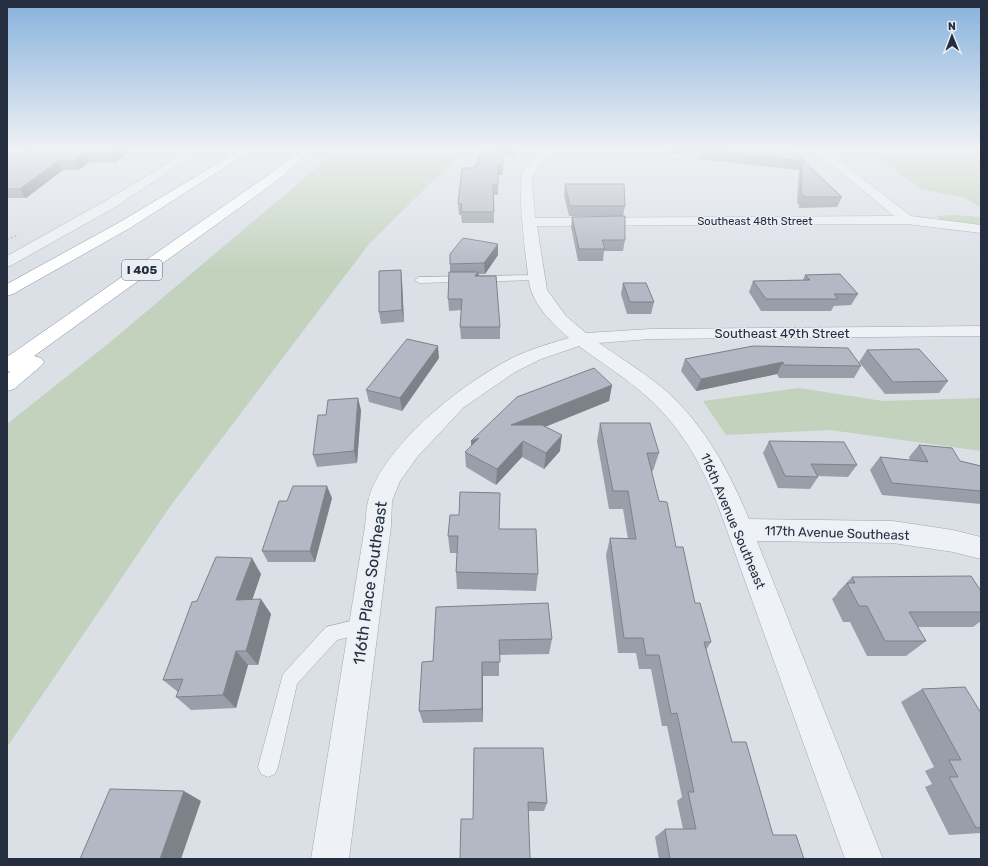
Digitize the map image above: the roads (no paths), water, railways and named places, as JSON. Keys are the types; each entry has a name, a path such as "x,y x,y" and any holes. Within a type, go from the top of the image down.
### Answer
{"highway":[{"path":"7,291 125,225 181,190"},
{"name":"I 405","path":"7,366 255,190"},
{"path":"7,384 31,364 263,195 266,190"}],"street":[{"path":"7,262 132,190"},
{"name":"116th Avenue Southeast","path":"527,190 529,222 539,290 544,300 560,320 652,390 694,435 710,459 739,530 864,859"},
{"path":"870,190 907,220"},
{"name":"Southeast 48th Street","path":"529,222 907,220 981,229"},
{"name":"Southeast 49th Street","path":"583,339 650,334 981,331"},
{"name":"116th Place Southeast","path":"330,859 378,526 380,501 390,477 406,456 456,402 482,383 534,355 583,339"},
{"name":"117th Avenue Southeast","path":"739,530 894,532 953,541 981,548"}],"lane":[{"path":"419,280 538,278"},
{"path":"268,767 289,680 332,633 364,625"}]}
